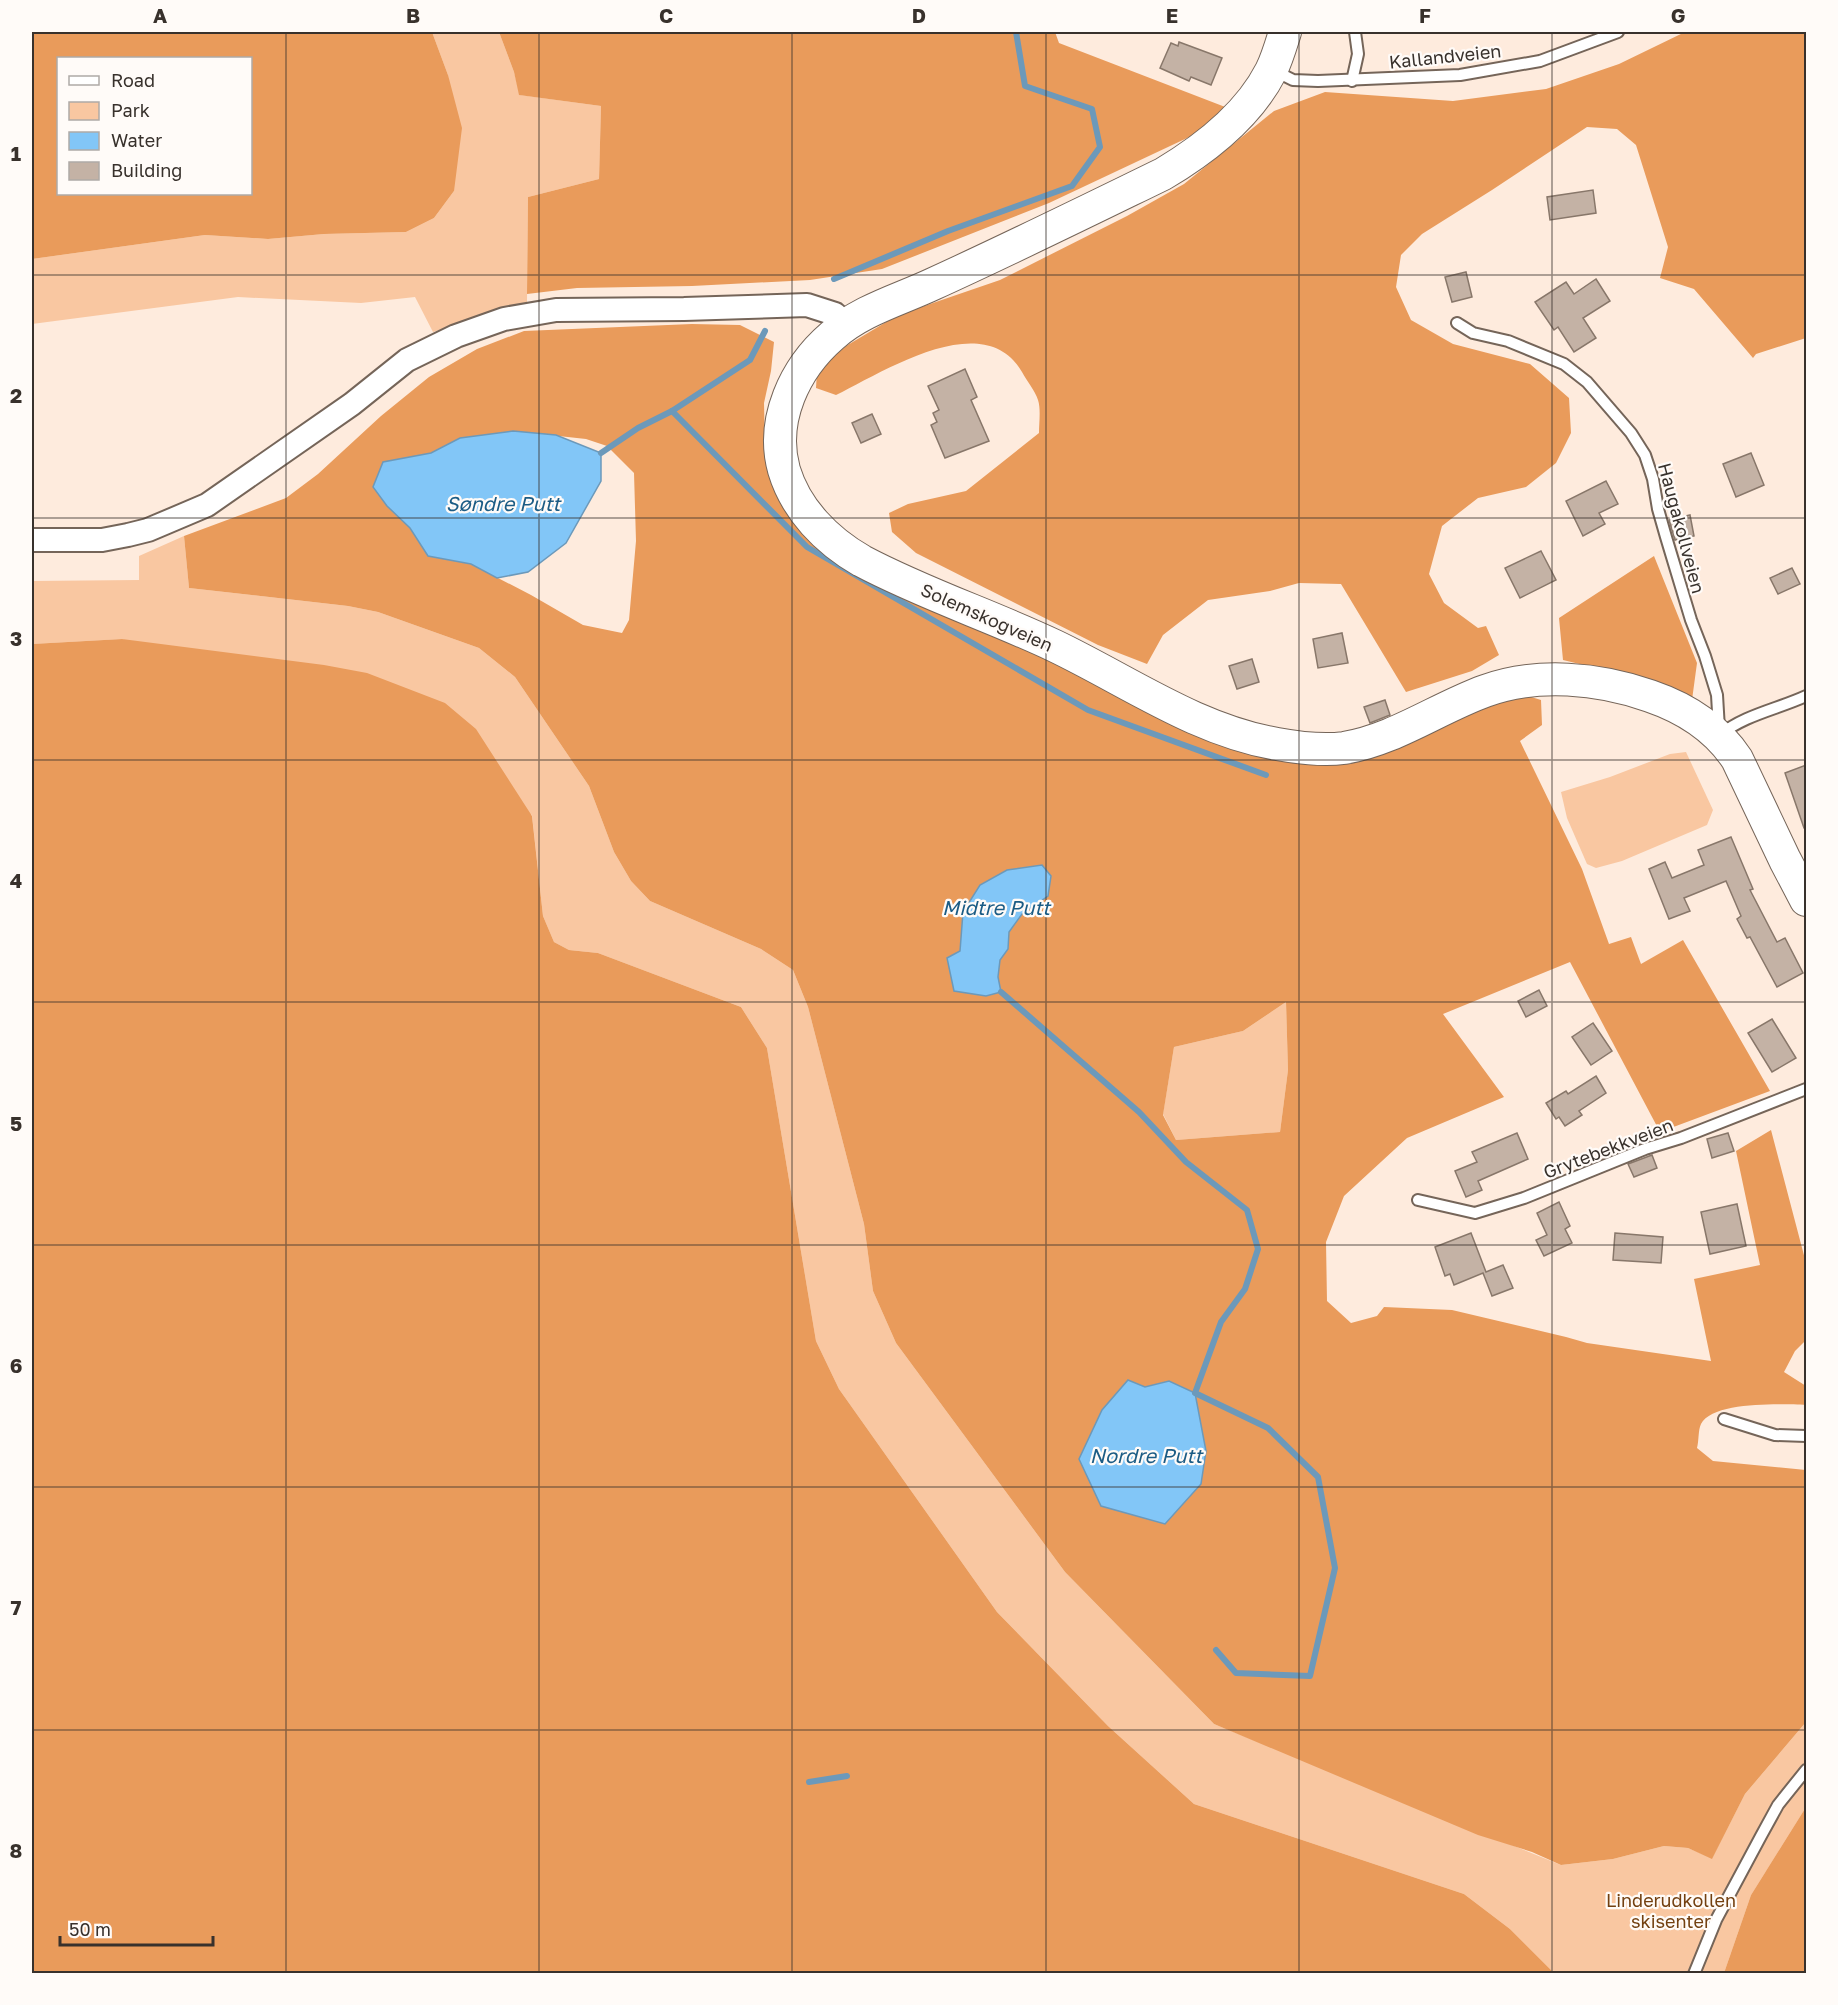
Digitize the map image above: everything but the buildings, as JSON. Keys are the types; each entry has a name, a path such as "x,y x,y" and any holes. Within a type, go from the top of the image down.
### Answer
{"street":[{"name":"Solemskogveien","path":"1285,32 1272,69 1262,87 1233,121 1184,162 933,285 874,309 846,324 821,346 792,388 782,419 780,446 786,476 793,492 810,518 834,542 849,554 875,568 1057,647 1199,720 1234,733 1276,744 1316,749 1354,746 1386,735 1486,690 1519,683 1557,680 1593,682 1636,691 1678,707 1707,724 1719,735 1737,759 1806,900"},
{"path":"32,540 102,540 128,535 148,530 207,505 351,404 407,360 456,336 504,319 556,310 807,305 835,314 846,324"}],"lane":[{"path":"1352,81 1358,54 1355,32"},
{"name":"Kallandveien","path":"1272,69 1293,80 1352,81 1460,75 1540,61 1618,32"},
{"name":"Haugakollveien","path":"1457,323 1473,333 1508,341 1564,364 1587,382 1631,433 1644,455 1653,479 1658,509 1669,548 1717,694 1719,735"},
{"path":"1719,735 1744,720 1806,696"},
{"name":"Grytebekkveien","path":"1418,1200 1475,1213 1524,1198 1656,1144 1681,1138 1806,1089"},
{"path":"1724,1419 1775,1435 1806,1436"},
{"path":"1694,1974 1716,1920 1778,1805 1806,1770"}],"green space":[{"path":"432,32 499,32 520,95 601,106 599,179 528,197 527,302 433,332 415,297 361,303 238,297 32,324 32,259 205,235 268,239 324,234 406,232 434,218 454,191 448,75"},
{"name":"Linderudkollen skisenter","path":"184,536 189,588 348,606 378,612 479,648 515,677 589,786 614,852 631,881 650,901 761,949 793,970 808,1007 864,1224 873,1291 896,1343 1065,1572 1214,1724 1561,1865 1613,1859 1664,1846 1688,1848 1712,1858 1745,1794 1806,1722 1806,1807 1751,1895 1724,1973 1554,1973 1510,1929 1464,1894 1194,1804 1108,1726 997,1612 839,1389 816,1341 767,1048 741,1007 598,953 569,950 554,942 543,916 532,815 122,639 32,644 32,581 139,580 139,556"},
{"path":"1686,752 1713,810 1707,825 1622,861 1596,868 1587,864 1567,818 1561,792 1610,777 1670,754"},
{"path":"1286,1002 1288,1070 1280,1132 1176,1140 1163,1114 1174,1047 1243,1031"}],"shaded area":[{"path":"32,32 432,32 448,75 462,128 454,191 434,218 406,232 324,234 268,239 205,235 32,259"},
{"path":"499,32 1055,32 1059,43 1233,110 1202,131 1049,203 882,269 810,280 692,286 577,288 527,294 528,197 599,179 601,106 519,95 514,72"},
{"path":"1685,32 1806,32 1806,338 1756,354 1753,358 1694,289 1660,278 1668,247 1636,145 1617,129 1587,127 1422,234 1401,255 1396,287 1411,320 1453,344 1530,364 1569,398 1571,433 1556,463 1526,487 1478,498 1442,526 1429,574 1444,603 1478,628 1486,626 1499,655 1472,671 1406,692 1341,584 1299,583 1270,591 1208,600 1163,635 1147,664 1098,645 916,553 892,532 889,513 908,504 966,491 1039,433 1037,397 1022,372 1005,353 984,345 959,344 932,350 905,360 836,395 816,388 817,371 846,346 898,315 1000,280 1127,216 1184,184 1274,111 1325,92 1453,101 1546,89 1619,64"},
{"path":"692,324 740,325 774,342 764,403 765,449 800,520 1255,754 1528,696 1541,700 1542,725 1520,741 1582,869 1609,944 1631,937 1641,964 1683,940 1770,1091 1660,1132 1570,962 1443,1014 1504,1097 1407,1138 1344,1196 1326,1242 1327,1301 1351,1323 1377,1316 1384,1307 1452,1310 1587,1343 1711,1361 1694,1279 1760,1265 1736,1151 1771,1130 1806,1263 1806,1340 1795,1351 1784,1372 1806,1386 1806,1405 1749,1405 1719,1411 1701,1424 1697,1448 1713,1461 1806,1470 1806,1722 1745,1794 1712,1859 1688,1848 1664,1846 1613,1859 1561,1865 1532,1852 1478,1835 1214,1724 1065,1572 896,1343 873,1291 864,1224 808,1007 793,970 761,949 650,901 631,881 614,852 589,786 515,677 479,648 378,612 348,606 189,588 184,536 286,498 318,474 381,416 429,377 477,349 524,331","holes":["513,431 586,439 607,446 634,473 636,541 629,620 622,633 583,625 471,564 428,556 410,528 387,506 383,462 431,453","1041,866 1048,896 1022,914 1009,932 1008,949 1000,959 998,977 947,958 960,951 980,885 1007,870","1286,1002 1288,1070 1280,1132 1176,1140 1163,1115 1174,1047 1243,1031","1169,1381 1165,1524 1145,1387"]},
{"path":"1654,556 1697,663 1692,700 1621,674 1563,660 1559,618"},
{"path":"122,639 324,665 367,673 445,703 476,729 532,816 543,916 554,942 569,950 598,953 741,1007 767,1048 816,1341 839,1389 997,1612 1108,1726 1194,1804 1464,1894 1510,1929 1554,1973 32,1973 32,644"},
{"path":"1806,1807 1806,1973 1724,1973 1751,1895"}],"water":[{"name":"Søndre Putt","path":"513,431 556,435 601,453 601,481 566,543 528,572 497,578 471,564 428,556 410,528 387,506 373,487 383,462 431,453 460,438"},
{"name":"Midtre Putt","path":"1042,865 1051,876 1048,896 1022,914 1009,932 1008,949 1000,960 998,977 1001,992 986,996 954,991 947,958 960,951 963,912 980,885 1007,870"},
{"name":"Nordre Putt","path":"1128,1380 1145,1387 1169,1381 1195,1393 1206,1451 1201,1484 1165,1524 1101,1506 1079,1459 1102,1410"}],"waterway":[{"path":"834,279 948,231 1072,186 1100,147 1092,109 1025,86 1016,32"},
{"path":"601,453 638,428 672,411 750,360 765,331"},
{"path":"672,411 807,547 1088,710 1266,775"},
{"path":"1001,992 1139,1112 1186,1162 1247,1210 1258,1249 1245,1289 1221,1322 1195,1393 1268,1428 1318,1477 1335,1568 1310,1676 1236,1673 1216,1650"},
{"path":"809,1782 847,1776"}]}
